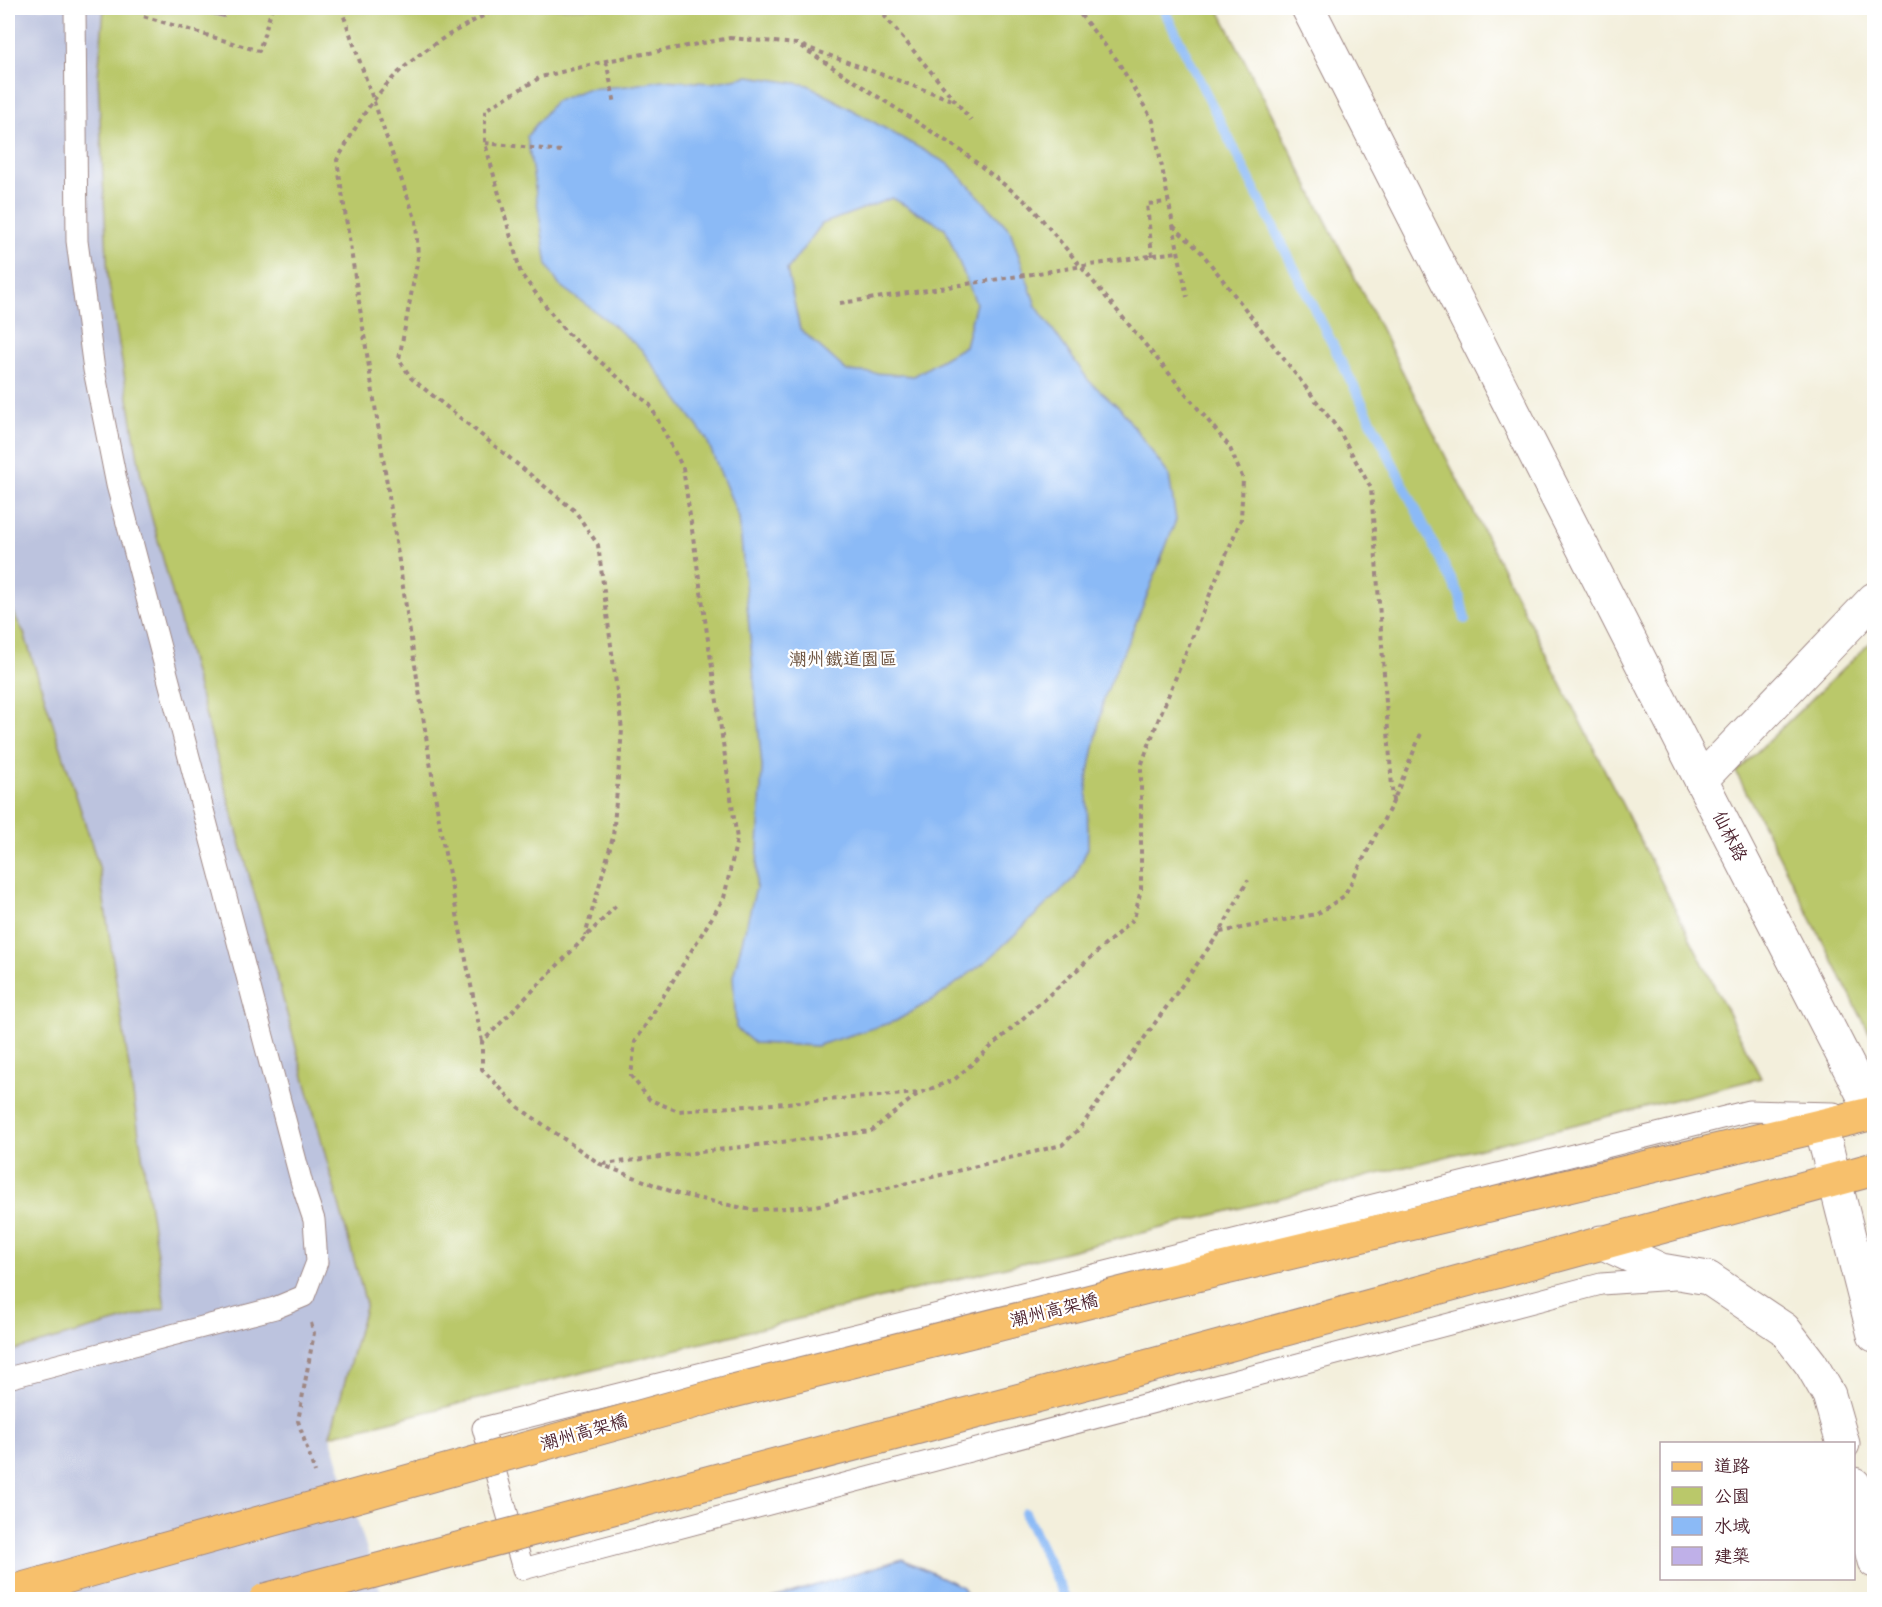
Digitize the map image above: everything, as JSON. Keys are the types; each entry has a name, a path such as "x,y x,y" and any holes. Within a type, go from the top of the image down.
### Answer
{"main road":[{"name":"潮州高架橋","path":"8,1593 729,1392 1163,1283 1874,1115"},
{"path":"265,1599 1183,1357 1875,1169"}],"street":[{"name":"仙林路","path":"1308,8 1874,1115"},
{"path":"1701,780 1875,600"},
{"path":"1821,1126 1875,1335"},
{"path":"1601,1242 1661,1270 1707,1278 1784,1329 1811,1364 1829,1395 1842,1442"},
{"path":"1855,1488 1875,1561"}],"lane":[{"path":"8,1378 275,1308 304,1296 318,1262 314,1220 299,1172 117,485 94,370 77,241 75,8"},
{"path":"1707,1278 1601,1284 523,1569 483,1428 1749,1111 1874,1115"}],"path":[{"path":"143,8 143,16 259,51 272,8"},
{"path":"340,8 416,221 418,258 399,359 411,378 575,511 598,545 622,730 613,837 585,937"},
{"path":"500,8 470,22 410,62 374,100 338,160 441,833 482,1042 482,1069 518,1107 600,1164 678,1194 752,1210 815,1206 1062,1145 1080,1128 1220,932 1248,880"},
{"path":"878,8 971,120"},
{"path":"1075,8 1117,60 1153,121 1186,297"},
{"path":"920,1093 678,1111 650,1100 631,1076 635,1042 724,898 737,839 683,468 650,405 565,331 521,274 485,144 485,110 541,77 606,61 730,38 797,44 955,101"},
{"path":"600,1164 871,1131 920,1093 955,1079 1134,919 1141,889 1141,766 1241,519 1243,479 1229,446 1030,205 963,152 797,44"},
{"path":"606,61 615,104"},
{"path":"485,144 562,151"},
{"path":"1152,256 1147,204 1168,202"},
{"path":"1173,226 1202,254 1338,429 1371,488 1393,802"},
{"path":"840,303 1178,252"},
{"path":"1220,932 1317,914 1344,896 1393,802 1422,731"},
{"path":"482,1042 616,906"},
{"path":"304,1296 314,1333 298,1421 317,1477"}],"shaded area":[{"path":"8,8 104,8 98,77 108,278 142,482 366,1304 330,1436 383,1599 8,1600"}],"green space":[{"name":"潮州鐵道園區","path":"104,8 1218,8 1761,1078 330,1436 366,1304 142,482 108,278 98,77"},
{"path":"8,603 24,633 99,867 165,1308 8,1352"},
{"path":"1874,639 1874,1042 1736,772"}],"water":[{"path":"749,76 808,85 950,165 1010,230 1036,306 1089,381 1120,408 1169,475 1176,520 1104,698 1087,782 1088,848 1074,878 989,959 939,996 896,1021 816,1046 754,1043 736,1028 733,976 756,888 762,767 739,518 706,438 641,349 559,285 547,265 527,136 554,102 586,89 628,86 662,80 711,83","holes":["892,198 945,228 976,303 965,346 914,376 847,371 800,329 787,270 822,224"]},
{"path":"902,1559 963,1587 969,1599 771,1599"}],"building":[{"path":"187,8 226,8 224,17"}],"waterway":[{"path":"1163,8 1460,597 1465,619"},
{"path":"1025,1513 1066,1600"}]}
